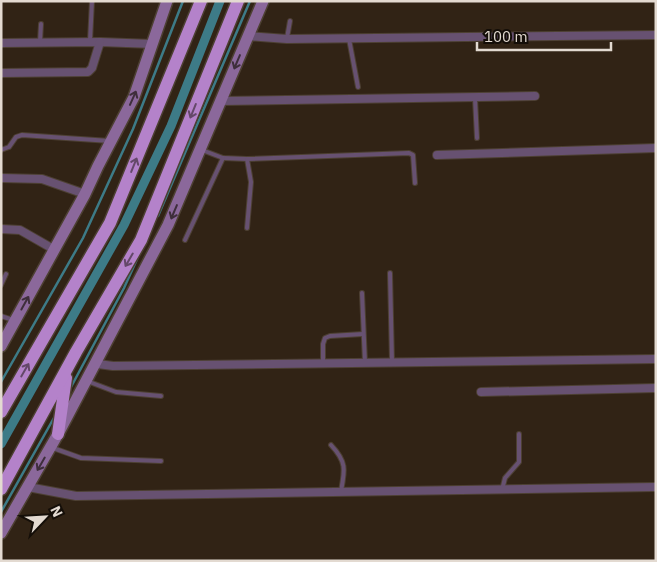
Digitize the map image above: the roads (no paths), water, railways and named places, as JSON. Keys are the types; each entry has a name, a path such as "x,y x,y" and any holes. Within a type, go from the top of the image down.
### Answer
{"highway":[{"path":"1,412 110,223 201,1"},
{"path":"1,489 140,240 238,1"},
{"path":"58,434 66,371"}],"main road":[{"path":"1,346 85,194 134,97 167,1"},
{"path":"1,533 87,381 168,225 263,1"}],"street":[{"path":"248,36 287,39 350,39 656,35"},
{"path":"1,73 88,72 92,68 100,42"},
{"path":"1,43 100,42 153,44"},
{"path":"221,101 536,96"},
{"path":"437,155 656,148"},
{"path":"1,178 42,179 85,194"},
{"path":"1,229 20,230 55,250"},
{"path":"98,364 113,366 656,359"},
{"path":"481,392 656,388"},
{"path":"28,486 76,496 656,487"}],"lane":[{"path":"90,42 92,1"},
{"path":"287,39 290,21"},
{"path":"40,42 41,24"},
{"path":"350,39 358,88"},
{"path":"475,98 477,138"},
{"path":"1,150 10,147 16,137 22,135 111,141"},
{"path":"200,150 223,158 247,159 409,153 413,155 415,183"},
{"path":"185,240 223,158"},
{"path":"247,159 251,182 247,228"},
{"path":"390,273 392,362"},
{"path":"1,285 6,274"},
{"path":"362,294 365,363"},
{"path":"1,316 15,321"},
{"path":"323,363 323,344 325,338 364,334"},
{"path":"87,381 116,392 161,396"},
{"path":"502,490 505,478 519,462 519,434"},
{"path":"331,445 343,462 344,472 340,492"},
{"path":"51,447 81,458 161,461"}],"waterway":[{"path":"1,382 83,238 133,129 183,1"},
{"path":"1,444 124,225 171,126 220,1"},
{"path":"158,216 250,1"},
{"path":"71,387 124,288 138,257"},
{"path":"1,512 55,416"}]}
